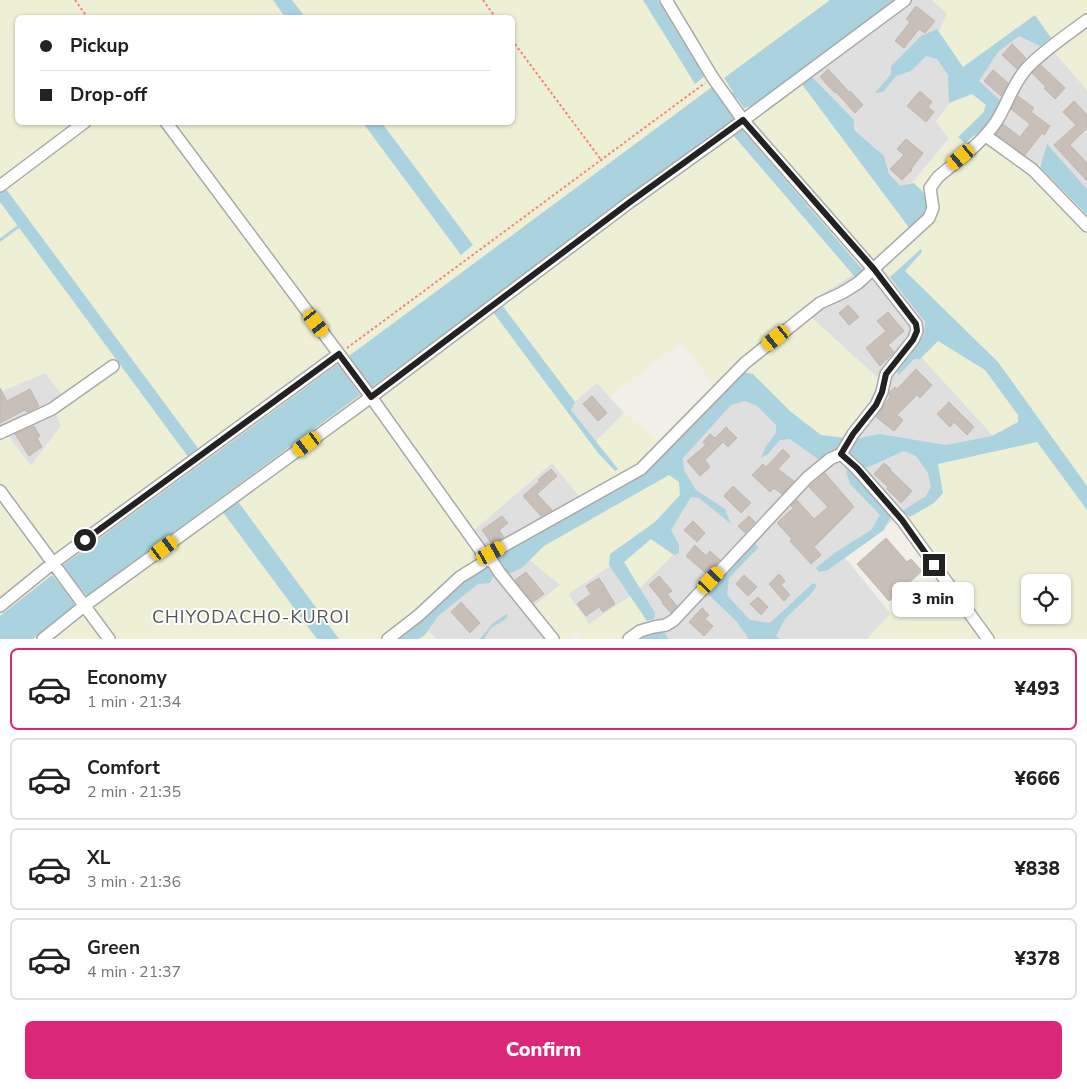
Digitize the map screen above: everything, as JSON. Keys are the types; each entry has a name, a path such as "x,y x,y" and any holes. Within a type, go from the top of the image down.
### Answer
{"street":[{"path":"629,639 640,631 666,626 674,620 807,478 830,459 841,454 853,434 876,405 882,392 886,374 913,340 917,331 916,324 874,269 743,120 713,78 666,0"},
{"path":"43,639 84,606 371,397 630,202 905,0"},
{"path":"388,639 419,615 460,577 489,560 491,553 641,469 745,363 820,303 842,293 874,269 929,218 933,208 930,188 933,182 986,136 1027,69 1049,48 1087,20"},
{"path":"0,186 81,125"},
{"path":"168,125 371,397 489,560 553,639"},
{"path":"986,136 1033,170 1087,226"},
{"path":"0,606 53,563 339,354"},
{"path":"0,433 52,409 113,366"},
{"path":"841,454 857,468 902,520 988,639"},
{"path":"0,491 109,639"}],"path":[{"path":"76,0 86,15"},
{"path":"483,0 494,15"},
{"path":"515,44 602,161"},
{"path":"339,354 713,78"}],"shaded area":[{"path":"900,0 932,0 947,13 1029,23 1087,90 1087,202 1046,158 1030,173 973,131 936,122 949,138 899,199 801,73"},
{"path":"875,260 936,329 916,351 997,440 937,494 842,554 891,614 867,639 662,639 589,624 568,594 616,562 661,528 675,453 727,402 880,380 801,308"},
{"path":"45,373 66,400 61,426 31,466 0,425 0,392"},
{"path":"597,383 624,413 593,445 567,408"},
{"path":"552,463 586,504 561,585 555,639 436,639 422,624 467,536"}],"green space":[{"path":"0,0 900,0 802,73 899,199 949,139 936,121 953,99 975,89 994,108 973,131 1030,173 1046,158 1087,202 1087,639 867,639 891,613 945,572 903,514 937,494 929,456 997,440 916,351 936,329 875,260 801,308 880,380 876,401 846,440 818,446 746,381 727,402 681,342 610,397 597,383 567,408 593,444 624,413 675,453 688,494 662,528 677,551 635,593 662,639 583,639 577,631 569,639 555,639 531,608 560,585 511,545 586,504 552,463 468,535 491,569 422,624 436,639 0,639 0,425 31,466 61,426 54,410 66,400 45,373 0,392","holes":["616,562 635,593 589,624 568,594"]},
{"path":"932,0 1087,0 1087,90 1029,23 962,72 935,41 947,13"}],"water":[{"path":"273,0 292,0 303,15 284,15"},
{"path":"643,0 658,0 705,76 695,84"},
{"path":"830,0 895,0 754,105 744,108 737,98 726,106 734,119 730,123 372,387 362,374 351,382 360,395 87,596 77,584 66,592 75,605 33,639 0,639 0,616 52,575 62,587 73,578 63,565 338,364 348,378 359,370 349,356 712,87 722,101 733,92 724,78"},
{"path":"1035,15 1051,38 1040,46 1019,36 998,52 979,81 1003,103 993,121 965,143 958,137 983,113 986,105 972,94 949,103 948,75 937,59 926,56 911,71 896,76 883,92 875,93 891,74 891,66 921,36 937,29 963,67"},
{"path":"811,76 854,120 854,130 884,156 889,174 900,186 914,183 923,192 927,205 924,217 910,229 801,83"},
{"path":"364,125 383,125 473,245 461,255"},
{"path":"741,128 863,270 855,277 733,135"},
{"path":"1047,144 1087,189 1087,215 1040,167"},
{"path":"6,189 200,451 189,458 0,202 0,193"},
{"path":"921,249 922,252 905,271 998,362 1087,486 1087,510 1037,442 938,464 943,493 934,503 910,517 902,511 926,496 931,487 928,473 916,456 904,451 866,468 845,449 837,449 818,459 790,439 780,440 768,454 761,458 766,446 776,433 776,425 757,406 745,401 731,405 683,458 684,470 696,490 725,509 731,524 699,498 691,497 671,530 679,545 679,553 674,555 651,539 624,562 655,613 654,619 647,621 609,565 610,554 655,522 680,495 679,482 669,475 544,546 522,568 506,575 496,571 490,583 478,584 438,616 425,635 419,639 393,639 485,564 601,499 652,466 743,372 753,374 791,412 821,435 854,439 879,434 946,445 992,436 1018,422 1018,415 985,370 938,341 920,359 914,359 899,375 896,371 924,335 925,322 890,277"},
{"path":"502,305 575,402 571,410 618,469 615,471 598,453 493,312"},
{"path":"849,466 891,516 884,530 828,570 819,572 816,568 836,552 871,530 880,515 850,484 846,472"},
{"path":"237,500 339,639 317,639 222,511"},
{"path":"755,542 758,548 729,578 727,595 750,620 770,623 813,583 817,585 810,595 785,619 776,636 780,639 749,639 737,622 707,593"},
{"path":"508,613 506,619 491,628 484,639 480,639 493,623"},
{"path":"660,628 669,639 633,639"}],"building":[{"path":"916,6 935,21 925,33 919,29 904,48 895,41 910,22 906,19"},
{"path":"1012,44 1026,58 1017,69 1002,55"},
{"path":"1041,65 1065,88 1055,99 1032,73"},
{"path":"828,69 863,105 855,113 820,77"},
{"path":"993,70 1008,83 1001,96 984,81"},
{"path":"920,91 932,102 928,107 934,112 926,122 907,106"},
{"path":"1018,96 1034,108 1031,112 1050,126 1025,155 996,134 1003,124 1020,137 1030,124 1011,109"},
{"path":"1074,101 1087,115 1087,128 1070,145 1087,163 1087,181 1054,145 1076,125 1063,112"},
{"path":"906,139 923,153 912,170 902,180 890,169 904,155 897,149"},
{"path":"848,305 859,317 849,325 839,313"},
{"path":"888,312 904,331 888,345 894,352 880,366 866,348 886,331 877,321"},
{"path":"916,369 932,385 920,398 917,395 897,415 903,420 894,431 876,417 890,397 889,393 895,387 897,389"},
{"path":"0,388 7,401 30,389 39,406 27,412 25,410 0,423"},
{"path":"592,396 607,413 598,421 583,404"},
{"path":"949,402 974,427 967,435 954,422 950,427 937,414"},
{"path":"34,426 40,436 37,438 42,447 29,456 15,434"},
{"path":"726,427 737,438 728,447 723,442 705,460 710,467 700,476 687,461 706,445 703,442 710,434 715,438"},
{"path":"783,449 790,456 778,469 794,481 782,494 774,488 770,492 752,475 763,464 766,467"},
{"path":"884,463 912,491 901,503 874,474"},
{"path":"551,469 557,476 537,494 552,510 541,516 523,496"},
{"path":"825,473 854,507 814,547 821,555 811,564 777,523 793,508 791,506 797,500 814,519 828,507 809,487"},
{"path":"733,486 751,503 741,513 724,496"},
{"path":"502,516 508,523 499,530 504,537 492,544 482,530"},
{"path":"749,516 755,522 745,533 738,526"},
{"path":"693,521 705,533 697,542 684,530"},
{"path":"886,538 907,562 911,559 922,571 889,601 857,564"},
{"path":"695,545 706,556 710,551 720,560 707,574 686,556"},
{"path":"526,572 544,594 533,602 515,580"},
{"path":"779,574 785,581 781,585 790,595 784,601 769,584"},
{"path":"744,575 757,587 748,596 736,584"},
{"path":"659,576 672,591 667,594 677,606 671,613 649,585"},
{"path":"599,578 615,604 603,612 599,607 586,616 577,604 591,594 586,586"},
{"path":"758,597 768,607 761,615 750,604"},
{"path":"461,602 480,623 470,633 451,612"},
{"path":"702,608 709,615 705,619 713,626 704,636 689,622"}],"waterway":[{"path":"0,240 22,224"}],"district":[{"name":"CHIYODACHO-KUROI","path":"251,617"}],"route":[{"path":"85,540 339,354 371,397 630,202 743,120 874,269 916,324 917,331 913,340 886,374 882,392 876,405 853,434 841,454 857,468 902,520 934,565"}]}
